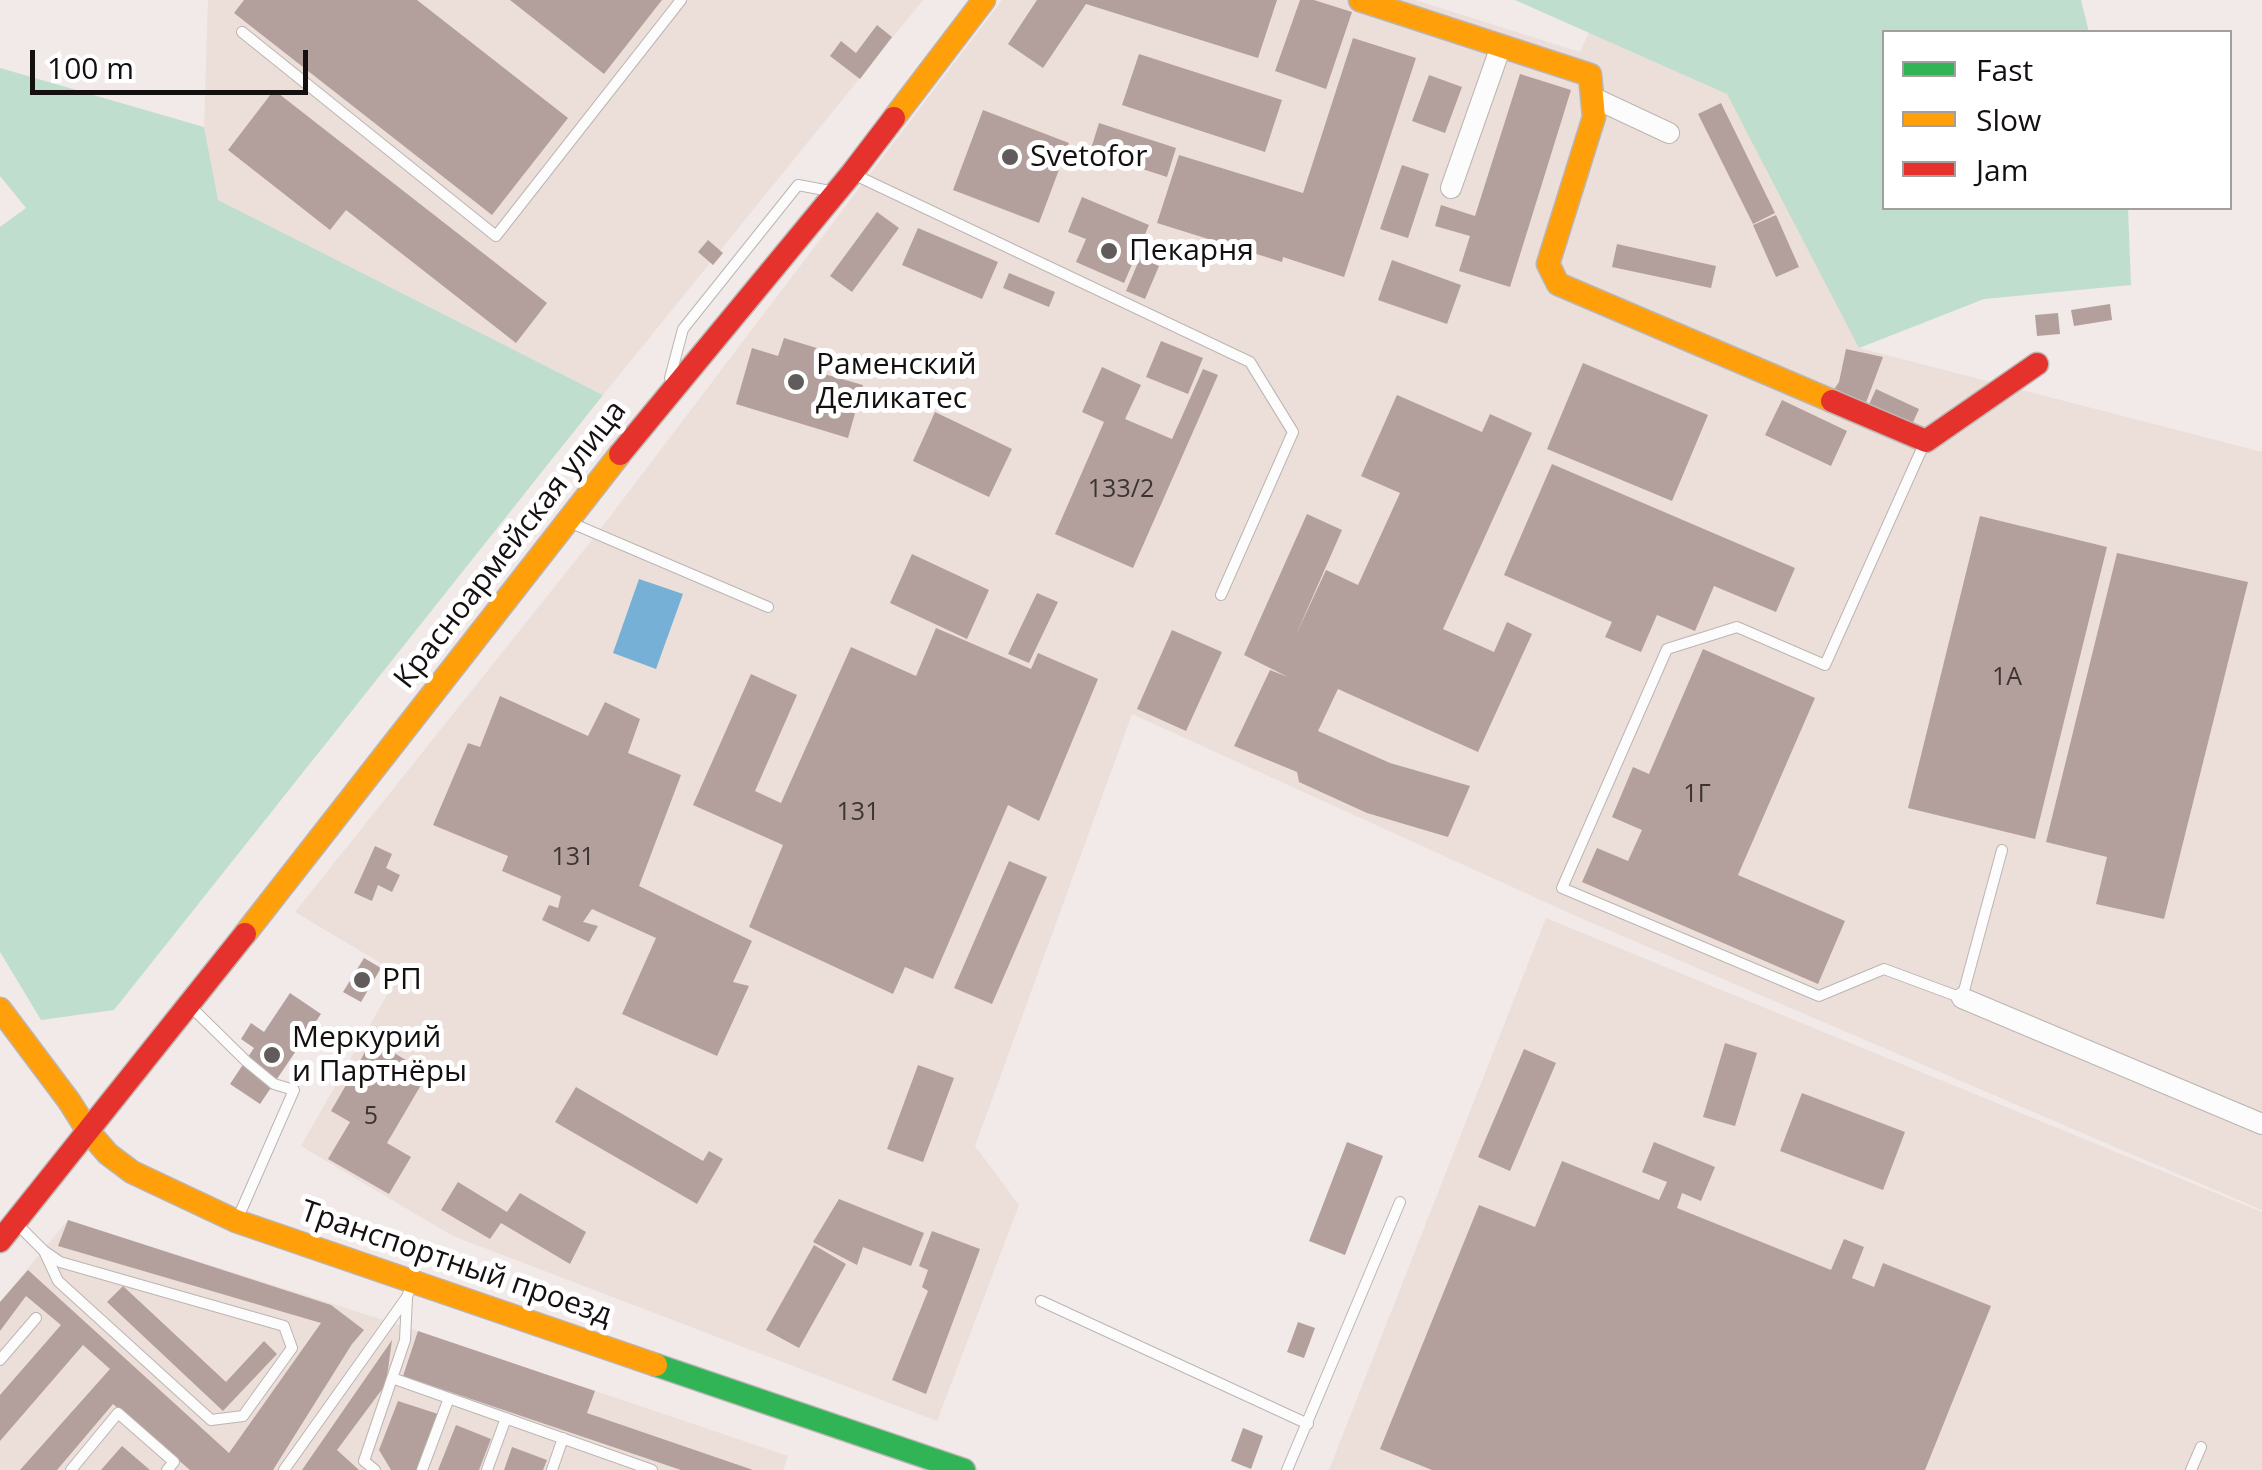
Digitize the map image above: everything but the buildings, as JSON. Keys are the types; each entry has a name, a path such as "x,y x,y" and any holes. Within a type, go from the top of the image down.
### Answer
{"street":[{"name":"Красноармейская улица","path":"7,1233 664,400 852,173 984,0"},
{"path":"1360,0 1590,74 1594,117 1548,264 1558,284 1926,441 2037,364"},
{"path":"1452,188 1501,46"},
{"path":"1592,98 1669,133"},
{"path":"1962,998 2262,1124"},
{"name":"Транспортный проезд","path":"0,1010 70,1101 88,1131 108,1154 132,1172 236,1221 410,1289 964,1470"}],"lane":[{"path":"242,32 496,236 681,0"},
{"path":"852,173 1250,362 1292,432 1222,595"},
{"path":"664,400 683,330 798,185 836,192"},
{"path":"1926,441 1825,665 1737,627 1667,649 1562,888 1819,996 1884,969 1962,998 2002,850"},
{"path":"568,522 768,607"},
{"path":"189,1006 274,1084 294,1090 236,1221"},
{"path":"1287,1470 1400,1202"},
{"path":"7,1233 23,1230 60,1262 284,1326 292,1348 242,1416 211,1420 58,1281 44,1250"},
{"path":"375,1470 364,1461 406,1340 410,1289"},
{"path":"284,1470 410,1289"},
{"path":"1041,1301 1308,1424"},
{"path":"0,1360 36,1318"},
{"path":"392,1378 563,1438 618,1464 652,1470"},
{"path":"422,1470 449,1398"},
{"path":"71,1470 118,1413 174,1462 167,1470"},
{"path":"487,1470 506,1418"},
{"path":"552,1470 563,1438"},
{"path":"2191,1470 2201,1447"}],"shaded area":[{"path":"208,0 923,0 603,395 217,200 204,127"},
{"path":"1002,0 1415,0 1580,52 1604,0 1712,15 1859,335 1859,348 2262,452 2262,1210 1576,916 1132,714 975,1146 1019,1205 937,1421 453,1236 301,1146 399,974 295,912 596,535"},
{"path":"1546,918 2262,1212 2262,1470 1329,1470"},
{"path":"68,1220 418,1331 788,1456 783,1470 0,1470 0,1302"}],"green space":[{"path":"1515,0 2081,0 2088,30 1882,30 1882,210 2128,210 2131,285 1984,299 1859,348 1727,94"},
{"path":"0,68 204,127 218,200 603,395 114,1010 41,1020 0,952 0,227 26,208 0,176"}],"water":[{"path":"639,579 683,594 656,669 613,653"}],"traffic: fast":[{"path":"656,1365 964,1470"}],"traffic: slow":[{"path":"894,118 984,0"},
{"path":"1360,0 1590,75 1594,117 1548,264 1558,284 1832,401"},
{"path":"245,934 620,454"},
{"path":"0,1009 88,1131 108,1154 132,1172 236,1221 656,1365"}],"traffic: jam":[{"path":"620,454 894,118"},
{"path":"1832,401 1926,441 2037,364"},
{"path":"0,1241 245,934"}],"place":[{"name":"Svetofor","path":"1010,157"},
{"name":"Пекарня","path":"1109,251"},
{"name":"Раменский Деликатес","path":"796,382"},
{"name":"РП","path":"362,980"},
{"name":"Меркурий и Партнёры","path":"272,1055"}]}
